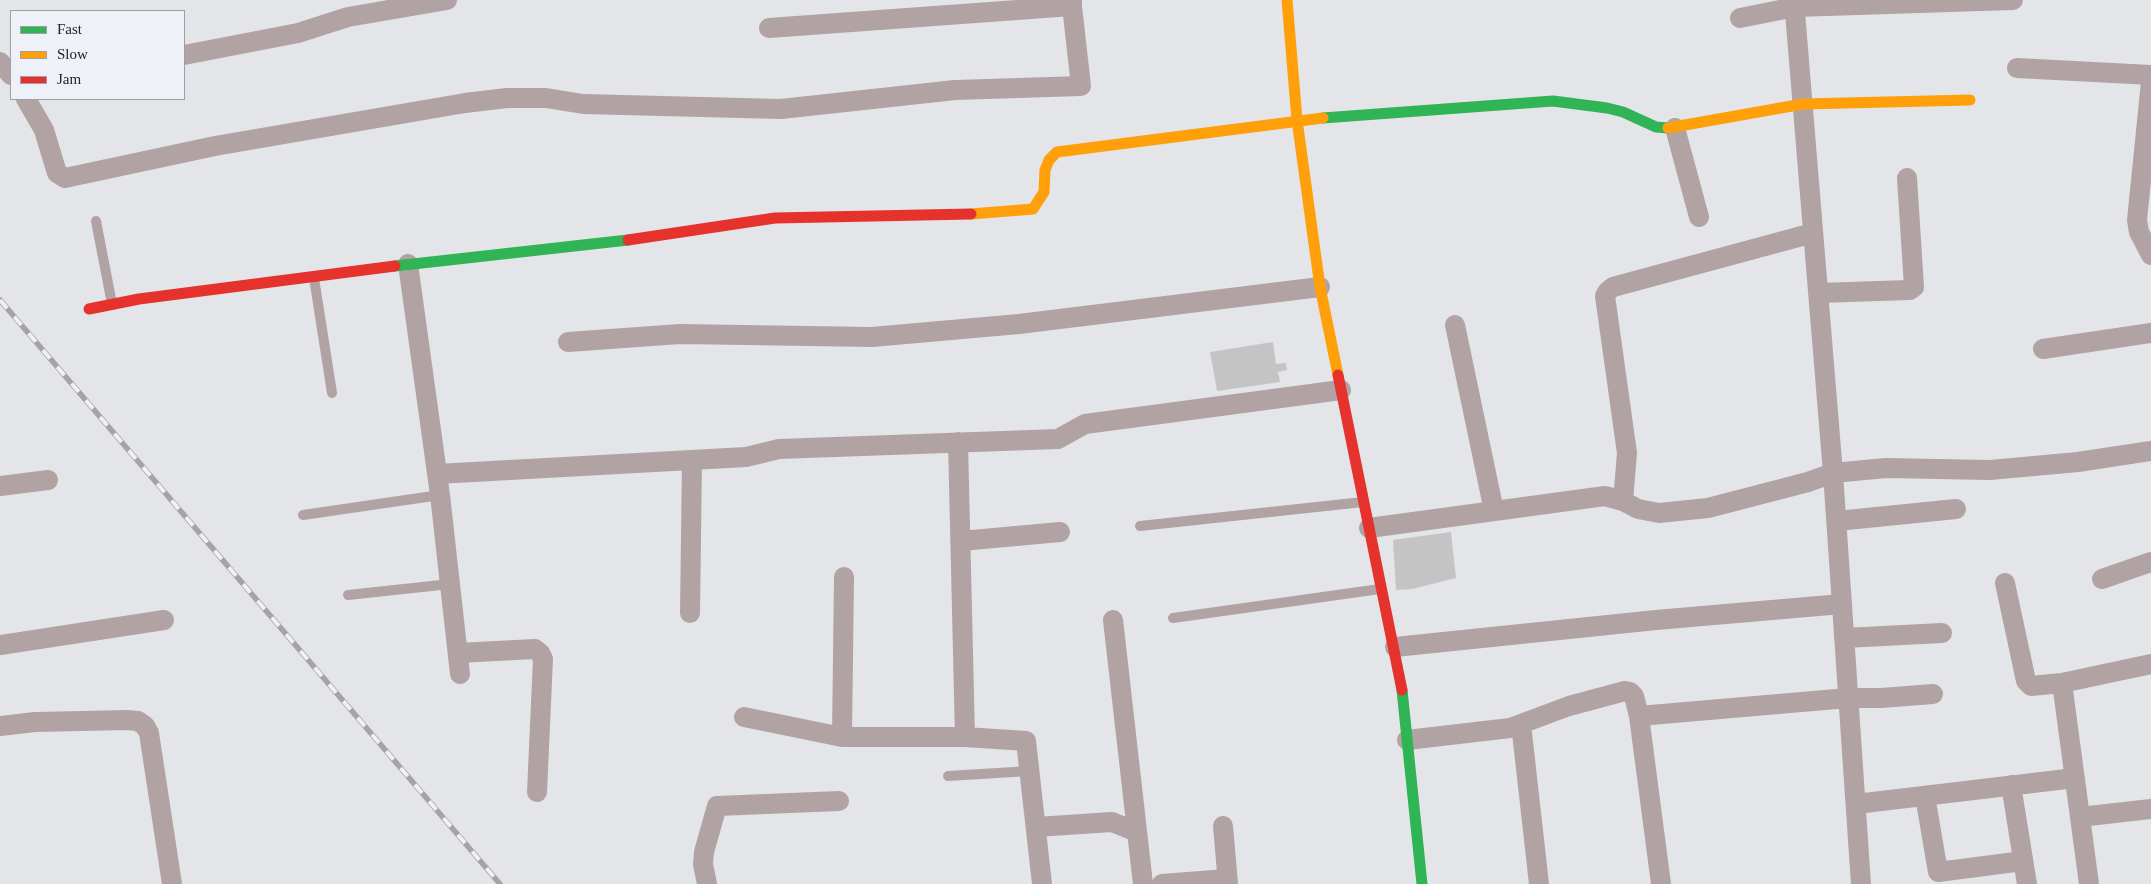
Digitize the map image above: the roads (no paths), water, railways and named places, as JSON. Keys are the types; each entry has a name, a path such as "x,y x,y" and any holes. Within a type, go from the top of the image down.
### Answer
{"street":[{"path":"185,55 298,33 348,17 447,0"},
{"path":"1287,0 1297,120 1320,287 1394,647 1407,740 1422,884"},
{"path":"1740,18 1794,4 2014,0"},
{"path":"27,100 44,130 57,173 65,178 224,145 465,103 508,98 546,98 583,104 780,109 955,90 1081,86 1072,3 769,28"},
{"path":"1794,4 1833,473 1861,884"},
{"path":"0,62 10,74"},
{"path":"2017,68 2151,75"},
{"path":"2151,82 2137,220 2139,232 2151,255"},
{"path":"90,309 408,264 651,237 775,218 956,215 1021,211 1033,208 1038,204 1044,192 1047,165 1057,152 1297,120 1553,101 1607,108 1623,112 1656,127 1675,128 1803,104 1970,100"},
{"path":"1675,128 1699,217"},
{"path":"1818,293 1910,290 1914,287 1907,178"},
{"path":"1623,501 1627,453 1606,296 1608,290 1813,233"},
{"path":"408,264 440,496 460,674"},
{"path":"568,342 680,334 872,337 1019,324 1320,287"},
{"path":"1455,325 1494,511"},
{"path":"2042,349 2151,333"},
{"path":"437,474 746,457 779,449 1058,439 1085,424 1341,390"},
{"path":"958,442 965,737"},
{"path":"1369,528 1605,496 1623,501 1638,509 1659,513 1708,508 1808,482 1833,473 1886,468 1990,470 2078,462 2151,451"},
{"path":"690,613 692,460"},
{"path":"0,486 48,480"},
{"path":"1836,521 1956,510"},
{"path":"961,540 1060,532"},
{"path":"2102,579 2151,562"},
{"path":"842,737 844,576"},
{"path":"2005,583 2027,684 2031,686 2062,683 2151,664"},
{"path":"1394,647 1656,620 1842,604"},
{"path":"0,645 164,620"},
{"path":"1114,620 1143,884"},
{"path":"1844,638 1942,633"},
{"path":"458,653 535,649 544,659 537,792"},
{"path":"2062,683 2089,884"},
{"path":"1407,740 1510,728 1568,706 1625,692 1634,696 1639,716 1660,884"},
{"path":"1639,716 1848,698 1881,698 1932,694"},
{"path":"744,717 842,737 965,737 1026,740 1042,884"},
{"path":"0,726 35,722 127,720 138,721 145,726 149,733 172,884"},
{"path":"1521,724 1539,884"},
{"path":"1856,804 2075,778"},
{"path":"2012,786 2026,884"},
{"path":"1925,796 1938,872 2023,861"},
{"path":"707,884 703,864 704,852 714,810 717,806 839,801"},
{"path":"2080,817 2150,814"},
{"path":"1036,827 1112,822 1137,832"},
{"path":"1162,884 1228,882 1224,826"}],"lane":[{"path":"96,221 112,305"},
{"path":"314,278 332,393"},
{"path":"303,515 440,496"},
{"path":"1140,526 1364,502"},
{"path":"348,595 450,584"},
{"path":"1173,618 1382,589"},
{"path":"948,776 1030,771"}],"railway":[{"path":"0,300 500,884"}]}
